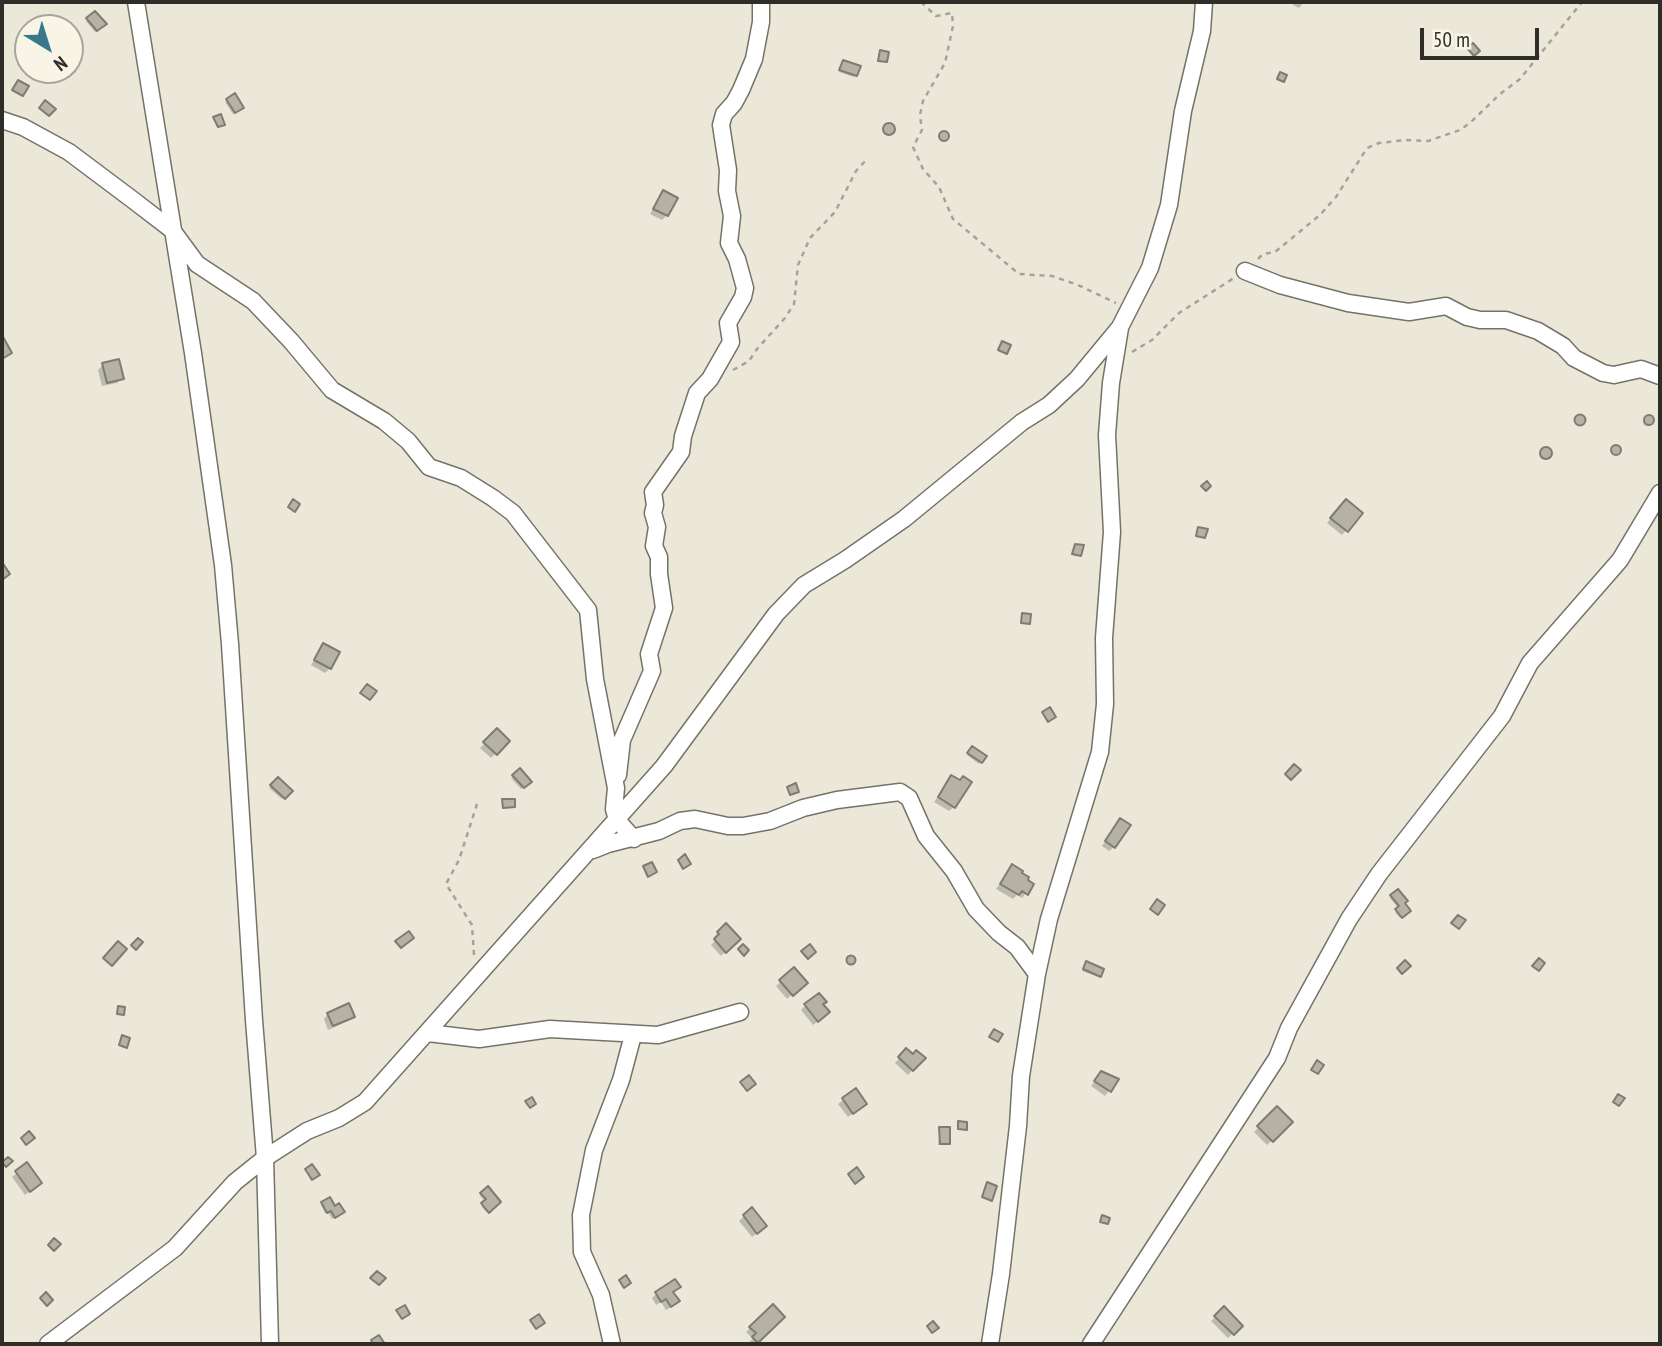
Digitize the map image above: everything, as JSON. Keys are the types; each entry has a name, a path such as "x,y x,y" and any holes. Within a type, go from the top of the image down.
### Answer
{"street":[{"path":"135,2 193,353 223,565 265,1158 270,1344"},
{"path":"634,839 617,820 614,809 622,740 652,671 649,654 664,608 659,557 654,547 657,527 653,513 653,492 681,452 682,436 697,393 710,379 731,342 728,323 743,297 745,288 737,259 729,243 732,216 721,125 724,114 741,90 754,59 761,22 761,2"},
{"path":"48,1344 175,1248 236,1182 265,1158 307,1131 339,1118 365,1102 664,766 776,614 804,585 904,519 1022,422 1049,405 1077,379 1120,327 1150,268 1169,205 1183,111 1202,31 1204,2"},
{"path":"2,120 23,127 69,152 172,230 197,264 253,301 332,390 384,421 408,442 429,467 461,478 513,513 588,610 595,679 616,788"},
{"path":"1245,271 1280,285 1349,303 1409,312 1446,306 1467,317 1506,320 1538,331 1563,346 1574,358 1603,373 1614,374 1642,369 1660,376"},
{"path":"990,1344 1001,1274 1021,1076 1037,974 1049,919 1100,751 1105,704 1104,638 1112,532 1107,435 1120,327"},
{"path":"1091,1344 1277,1058 1289,1028 1349,919 1379,874 1502,716 1530,663 1620,560 1660,493"},
{"path":"588,853 608,844 659,831 680,821 695,819 728,826 743,826 771,821 814,805 900,792 909,798 926,836 954,872 976,909 1017,947 1037,974"},
{"path":"429,1032 479,1039 550,1029 658,1035 740,1012"},
{"path":"612,1344 601,1295 582,1252 581,1215 594,1150 621,1080 633,1035"}],"path":[{"path":"921,2 936,16 952,13 953,26 945,63 923,101 920,116 922,130 914,147 923,169 939,187 953,219 1019,274 1052,276 1078,285 1114,303 1133,301"},
{"path":"1114,363 1152,340 1179,313 1245,271 1263,254 1275,253 1320,215 1336,197 1367,148 1406,139 1428,141 1460,130 1471,122 1520,79 1582,2"},
{"path":"710,379 749,361 785,318 794,304 798,265 810,238 835,212 856,171 868,158"},
{"path":"477,804 459,860 446,884 472,925 477,978"}],"building":[{"path":"95,11 107,24 97,31 86,18"},
{"path":"1473,43 1480,51 1474,56 1467,48"},
{"path":"880,50 889,52 887,62 878,61"},
{"path":"843,60 861,66 857,76 839,70"},
{"path":"1280,72 1287,75 1284,82 1277,79"},
{"path":"16,84 29,86 23,96 12,90"},
{"path":"235,93 244,108 235,113 226,99"},
{"path":"45,100 56,109 49,116 39,108"},
{"path":"221,114 225,125 218,127 213,117"},
{"path":"889,123 895,129 889,135 883,129"},
{"path":"944,131 949,136 944,141 939,136"},
{"path":"663,190 678,198 668,216 653,209"},
{"path":"2,335 12,353 2,359"},
{"path":"1002,341 1011,345 1007,354 998,350"},
{"path":"119,359 124,379 107,383 102,363"},
{"path":"1580,415 1584,416 1584,424 1580,425 1576,424 1575,420 1576,416"},
{"path":"1649,415 1653,416 1653,424 1649,425 1645,424 1644,420 1645,416"},
{"path":"1616,445 1621,450 1616,455 1611,450"},
{"path":"1546,447 1552,453 1546,459 1540,453"},
{"path":"1207,481 1211,486 1206,491 1201,486"},
{"path":"293,499 300,504 295,512 288,507"},
{"path":"1346,499 1363,513 1348,532 1330,518"},
{"path":"1198,527 1208,529 1205,538 1196,536"},
{"path":"1075,544 1084,545 1081,556 1072,554"},
{"path":"2,562 10,574 2,580"},
{"path":"1022,613 1031,614 1030,624 1021,623"},
{"path":"323,643 340,652 331,669 314,660"},
{"path":"367,684 377,691 370,700 360,693"},
{"path":"1050,707 1056,717 1048,722 1042,712"},
{"path":"497,728 510,741 497,755 483,742"},
{"path":"972,746 987,756 982,763 967,753"},
{"path":"1294,764 1301,770 1291,780 1285,774"},
{"path":"520,768 532,782 524,788 512,775"},
{"path":"951,775 960,780 963,776 972,782 955,808 938,797"},
{"path":"278,777 293,791 285,799 270,785"},
{"path":"796,783 799,792 790,795 787,787"},
{"path":"502,799 515,799 515,807 503,808"},
{"path":"1120,818 1131,825 1115,848 1105,841"},
{"path":"685,854 691,864 683,869 678,860"},
{"path":"652,862 657,872 648,877 643,866"},
{"path":"1012,864 1023,871 1034,884 1028,895 1022,891 1019,895 1000,884"},
{"path":"1398,889 1408,901 1405,903 1411,911 1402,918 1395,909 1399,906 1390,895"},
{"path":"1157,899 1165,905 1158,915 1150,909"},
{"path":"1458,915 1466,920 1459,929 1451,923"},
{"path":"726,923 741,939 726,953 714,939"},
{"path":"409,931 414,938 401,948 395,941"},
{"path":"138,938 143,942 136,950 131,945"},
{"path":"118,941 127,949 112,966 103,958"},
{"path":"743,944 749,950 744,956 738,949"},
{"path":"810,944 816,952 808,959 801,951"},
{"path":"851,956 855,960 851,964 847,960"},
{"path":"1539,958 1545,963 1539,971 1532,966"},
{"path":"1405,960 1411,966 1402,974 1397,968"},
{"path":"1086,961 1104,969 1101,977 1083,969"},
{"path":"794,967 808,983 793,996 779,980"},
{"path":"819,993 827,1002 823,1004 830,1012 818,1022 804,1004"},
{"path":"349,1003 355,1017 333,1026 327,1013"},
{"path":"118,1006 125,1007 124,1015 117,1014"},
{"path":"994,1029 1003,1034 998,1042 989,1037"},
{"path":"122,1035 130,1038 127,1048 119,1045"},
{"path":"906,1048 913,1054 916,1050 926,1058 913,1071 898,1057"},
{"path":"1317,1060 1324,1065 1318,1074 1311,1070"},
{"path":"1101,1071 1119,1079 1111,1092 1094,1081"},
{"path":"749,1075 756,1084 747,1091 740,1082"},
{"path":"856,1088 867,1104 853,1114 842,1098"},
{"path":"1618,1094 1625,1098 1619,1106 1613,1102"},
{"path":"532,1097 536,1104 530,1108 525,1101"},
{"path":"1277,1106 1293,1122 1273,1142 1257,1126"},
{"path":"958,1121 967,1122 967,1130 958,1129"},
{"path":"939,1127 950,1127 950,1144 940,1144"},
{"path":"29,1131 35,1138 26,1145 21,1138"},
{"path":"8,1157 13,1161 6,1167 2,1162"},
{"path":"27,1162 42,1183 30,1192 15,1171"},
{"path":"312,1164 320,1175 312,1180 305,1169"},
{"path":"857,1167 864,1177 855,1184 848,1174"},
{"path":"987,1182 997,1186 992,1201 982,1197"},
{"path":"488,1186 501,1202 489,1213 481,1203 486,1199 480,1193"},
{"path":"330,1197 335,1206 339,1203 345,1212 335,1218 331,1211 327,1213 321,1202"},
{"path":"752,1207 767,1226 757,1234 743,1215"},
{"path":"1102,1215 1110,1218 1108,1224 1100,1222"},
{"path":"54,1238 61,1244 54,1251 48,1245"},
{"path":"377,1271 386,1278 379,1285 370,1278"},
{"path":"626,1275 631,1283 624,1288 619,1280"},
{"path":"675,1279 681,1287 673,1292 680,1301 671,1307 666,1299 661,1302 655,1292"},
{"path":"46,1292 53,1300 47,1306 40,1298"},
{"path":"773,1304 785,1317 758,1343 752,1337 756,1333 749,1327"},
{"path":"405,1305 410,1314 402,1319 396,1310"},
{"path":"1224,1306 1243,1326 1234,1335 1214,1316"},
{"path":"539,1314 545,1323 536,1329 530,1320"},
{"path":"933,1321 939,1328 932,1333 927,1326"},
{"path":"379,1335 385,1344 373,1344 371,1340"}]}
